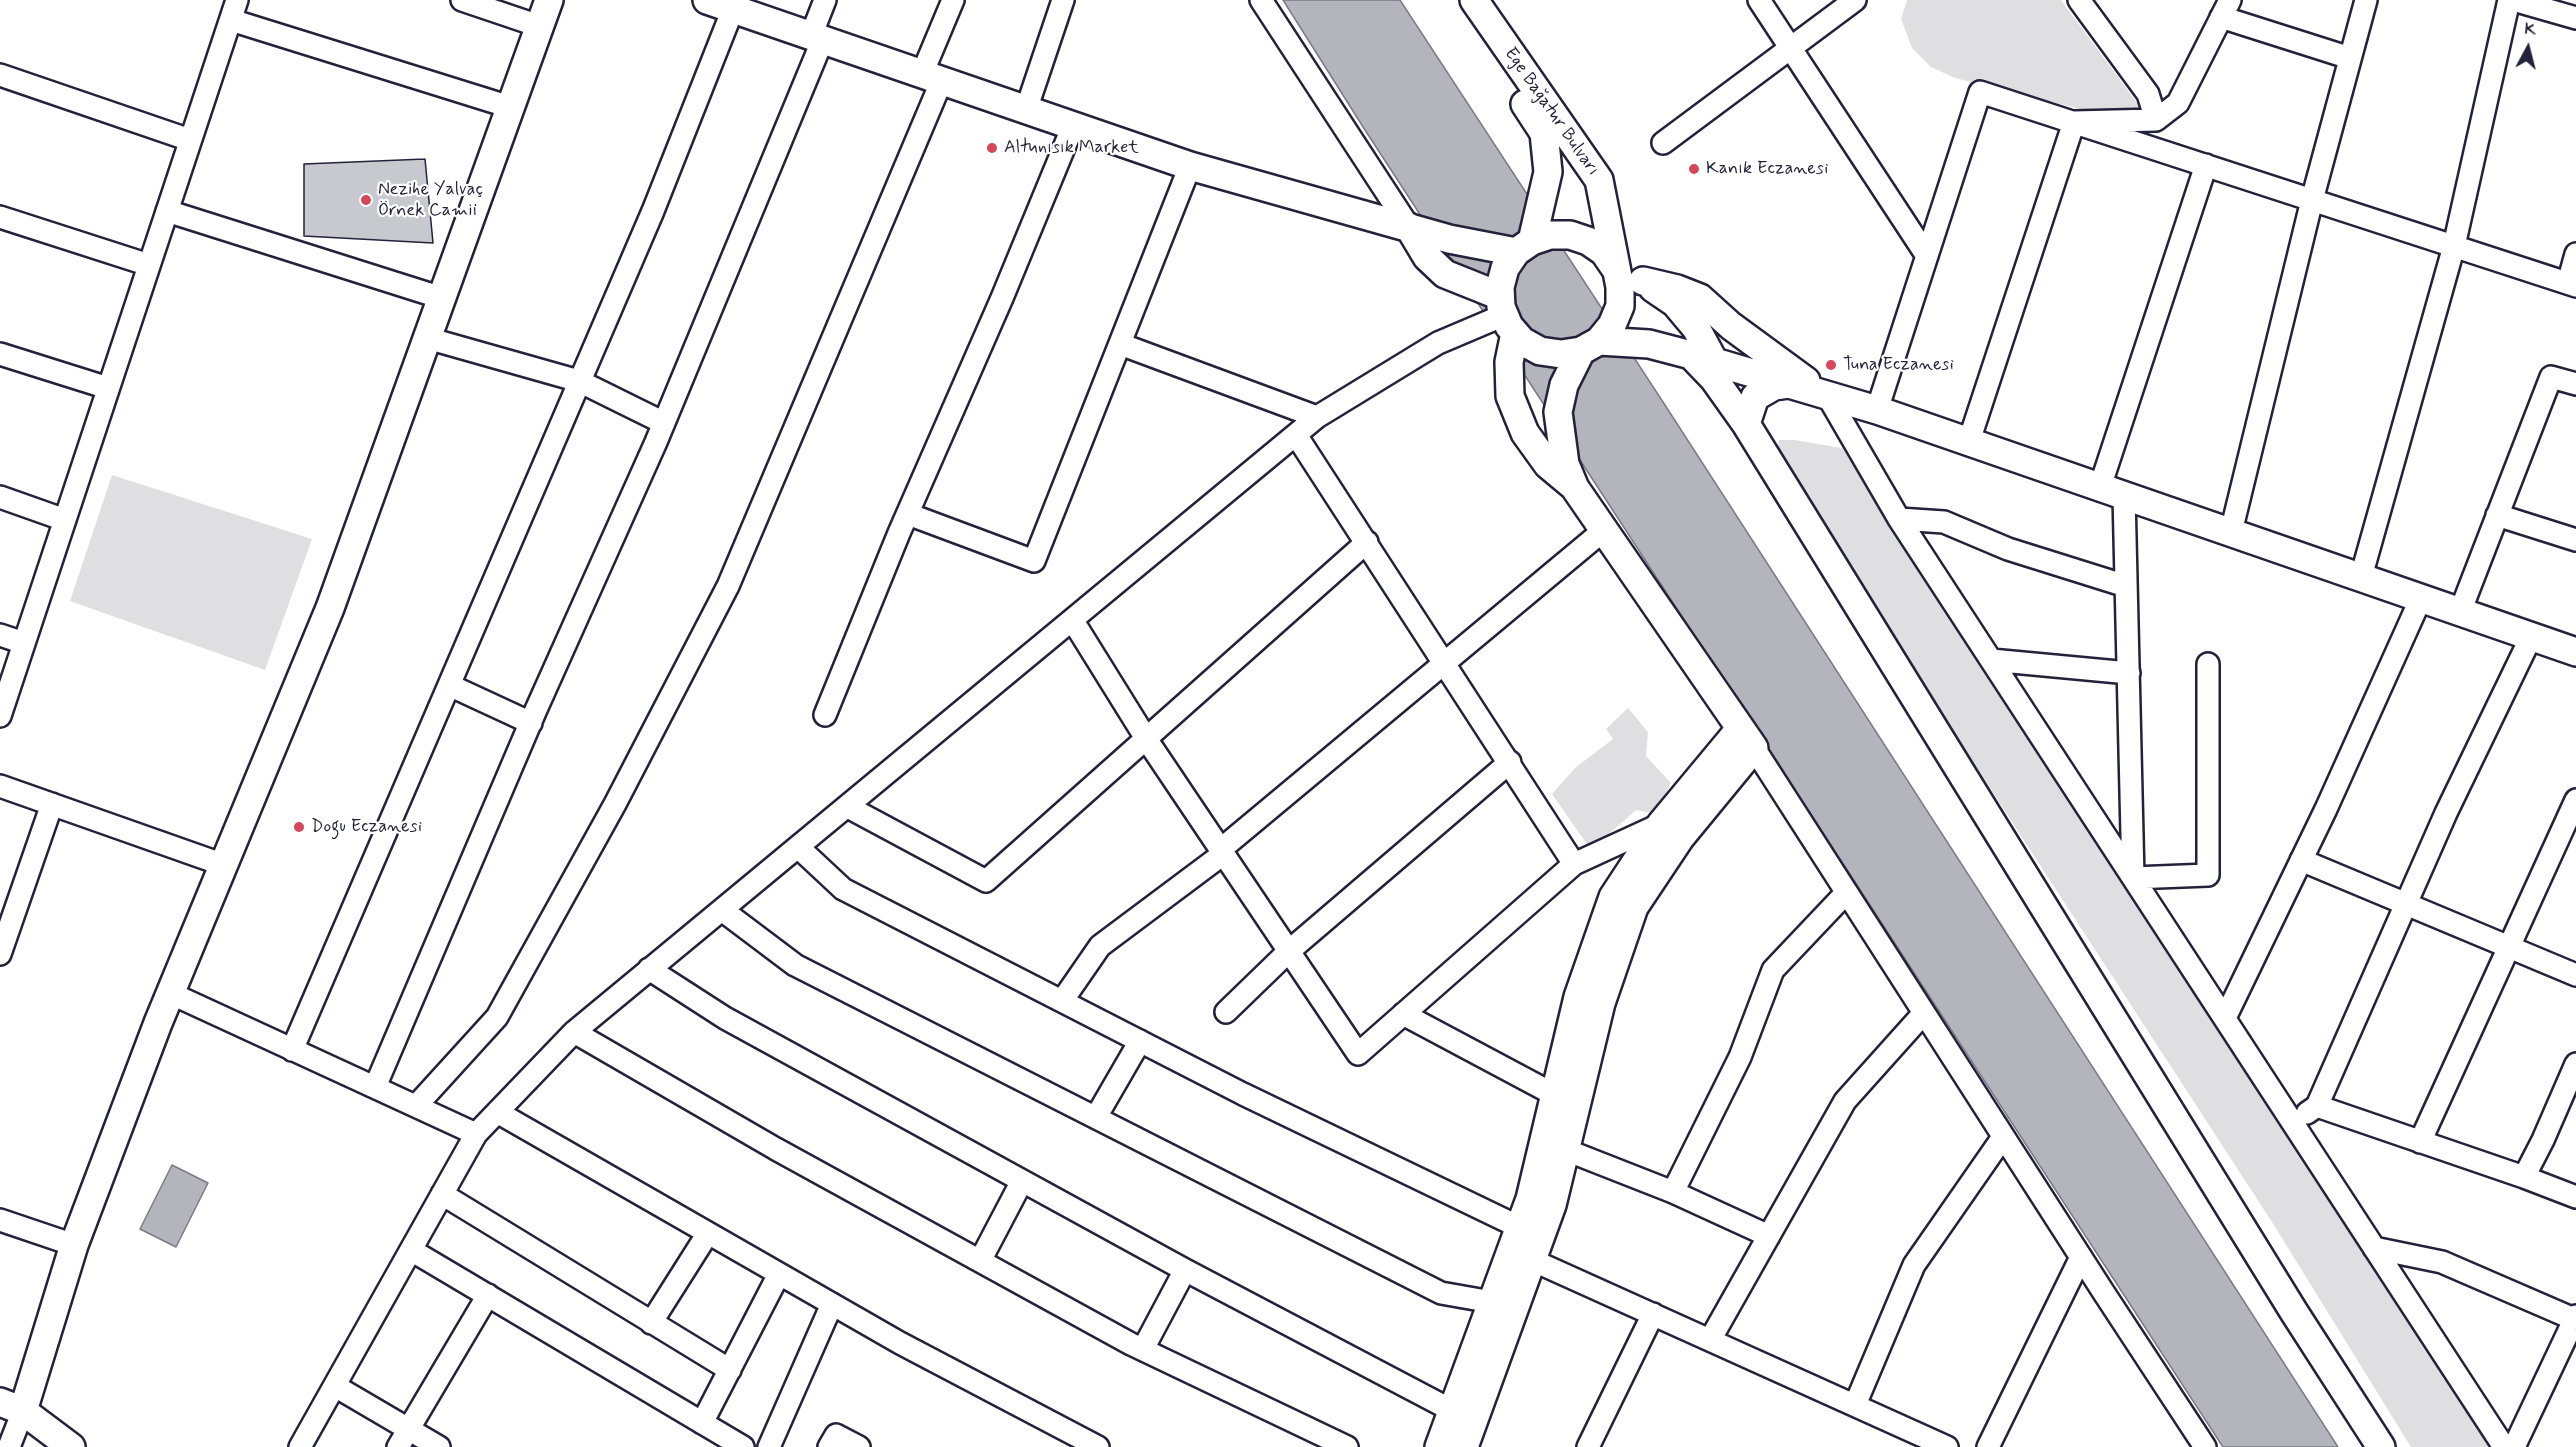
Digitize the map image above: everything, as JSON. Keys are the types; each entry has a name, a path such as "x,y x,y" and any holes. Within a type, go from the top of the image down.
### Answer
{"main road":[{"path":"71,1447 12,1406 170,993 330,608 549,0"},
{"name":"Ege Bağatur Bulvarı","path":"1457,0 1544,133 1548,172 1524,247"},
{"name":"Ege Bağatur Bulvarı","path":"1474,0 1599,180 1616,271"},
{"path":"721,4 1190,166 1449,239 1524,247"},
{"path":"1409,227 1427,257 1445,274 1506,315 1522,341 1540,351 1561,354 1590,346 1649,344 1703,357 1877,410 1969,441 2576,652"},
{"path":"1575,488 1548,465 1525,433 1510,396 1506,315 1500,287 1505,268 1524,247 1550,235 1570,235 1588,241 1604,252 1616,271 1620,287 1620,306 1612,325 1590,346 1564,385 1558,412 1565,464 1575,488 1747,738"},
{"path":"1616,271 1700,298 1731,326 1827,395"},
{"path":"1642,281 1675,303 1696,328 1703,357 1714,380 1746,424 2288,1302 2381,1447"},
{"path":"1746,424 1755,397 1774,386 1790,384"},
{"path":"1439,1447 1530,1199 1578,997 1613,897 1661,824 1747,738"},
{"path":"1464,1447 1552,1205 1601,1004 1634,907 1747,738"}],"street":[{"path":"462,0 539,26"},
{"path":"375,1088 531,723 664,423 817,38 825,0"},
{"path":"416,1106 497,1017 615,804 723,596 932,77 953,0"},
{"path":"1026,110 1063,0"},
{"path":"1261,0 1409,227"},
{"path":"1759,0 1927,256"},
{"path":"1663,143 1855,0"},
{"path":"2079,0 2148,94 2156,120"},
{"path":"2231,532 2312,200 2366,0"},
{"path":"2361,577 2454,246 2511,0 2576,18"},
{"path":"292,1050 653,211 721,4"},
{"path":"2074,122 2156,120 2178,103 2225,8 2350,58"},
{"path":"0,716 234,10 510,107"},
{"path":"0,75 190,140"},
{"path":"1877,410 1980,92 2572,284 2576,254"},
{"path":"1969,441 2074,122"},
{"path":"825,715 1073,126"},
{"path":"2133,878 2126,586 2112,491 2206,165"},
{"path":"908,514 1034,561 1190,166"},
{"path":"167,211 442,298"},
{"path":"0,217 149,265"},
{"path":"300,1447 476,1134 574,1032 1317,417 1438,343 1506,315"},
{"path":"427,338 579,381 664,423"},
{"path":"1120,344 1317,417"},
{"path":"0,354 108,388"},
{"path":"2460,612 2551,376 2576,384"},
{"path":"1827,395 1899,519 2504,1447"},
{"path":"1296,435 1574,864"},
{"path":"0,497 65,520"},
{"path":"2497,515 2576,540"},
{"path":"1899,519 1944,522 2008,549 2126,586"},
{"path":"1062,1001 1100,946 1221,852 1604,530"},
{"path":"848,807 986,880 1147,740 1367,542"},
{"path":"2225,1018 2301,860 2421,598"},
{"path":"1073,621 1147,740 1358,1054 1574,864 1661,824"},
{"path":"0,634 24,643"},
{"path":"2293,1124 2317,1106 2446,813 2531,637"},
{"path":"1992,660 2128,673"},
{"path":"2133,878 2208,875 2208,664"},
{"path":"450,685 531,723"},
{"path":"1747,738 1923,1014 2205,1447"},
{"path":"1226,1012 1289,951 1510,762"},
{"path":"0,786 224,865"},
{"path":"2421,1142 2576,800"},
{"path":"1,944 52,804"},
{"path":"798,847 843,889 1243,1094 1519,1227"},
{"path":"2301,860 2576,975"},
{"path":"1673,1192 1740,1057 1773,969 1846,893"},
{"path":"722,910 795,965 1441,1293 1492,1302"},
{"path":"649,969 725,1018 1185,1270 1452,1411"},
{"path":"170,993 476,1134"},
{"path":"1403,1014 1555,1095"},
{"path":"1710,1340 1845,1101 1923,1014"},
{"path":"574,1032 776,1149 1143,1349 1347,1447"},
{"path":"1096,1117 1140,1041"},
{"path":"2524,1177 2576,1064"},
{"path":"2317,1106 2576,1197"},
{"path":"497,1112 900,1342 1098,1447"},
{"path":"1855,1405 1914,1265 2003,1137"},
{"path":"1566,1150 1673,1192 1769,1236"},
{"path":"980,1261 1022,1181"},
{"path":"442,1194 730,1370"},
{"path":"0,1220 74,1245"},
{"path":"651,1323 708,1233"},
{"path":"2374,1248 2442,1262 2575,1318 2569,1348 2514,1447"},
{"path":"411,1250 743,1447"},
{"path":"1988,1447 2080,1257"},
{"path":"1532,1260 1947,1447"},
{"path":"1143,1349 1185,1270"},
{"path":"702,1423 780,1274"},
{"path":"403,1438 488,1295"},
{"path":"769,1447 832,1304"},
{"path":"1588,1447 1653,1314"},
{"path":"335,1386 403,1438 439,1447"},
{"path":"9,1447 12,1406"},
{"path":"830,1447 836,1435 859,1447"}],"shaded area":[{"path":"1283,0 1400,0 1663,402 2338,1447 2223,1447 1365,130"},
{"path":"1907,0 2061,0 2143,111 2137,123 1955,78 1931,67 1912,48 1901,19"},
{"path":"1779,440 1794,440 1842,448 2492,1447 2411,1447 2272,1222 1912,668 1780,453"},
{"path":"112,475 312,539 265,670 70,601"},
{"path":"1628,708 1648,732 1646,756 1671,783 1656,814 1636,810 1591,850 1552,794 1575,768 1613,739 1606,729"},
{"path":"172,1165 208,1183 176,1247 140,1229"}],"building":[{"name":"Nezihe Yalvaç Örnek Camii","path":"425,159 433,243 304,236 304,164"}],"place":[{"name":"Altunısık Market","path":"992,148"},
{"name":"Kanık Eczanesi","path":"1694,169"},
{"name":"Nezihe Yalvaç Örnek Camii","path":"366,200"},
{"name":"Tuna Eczanesi","path":"1831,365"},
{"name":"Dogu Eczanesi","path":"299,827"}]}
